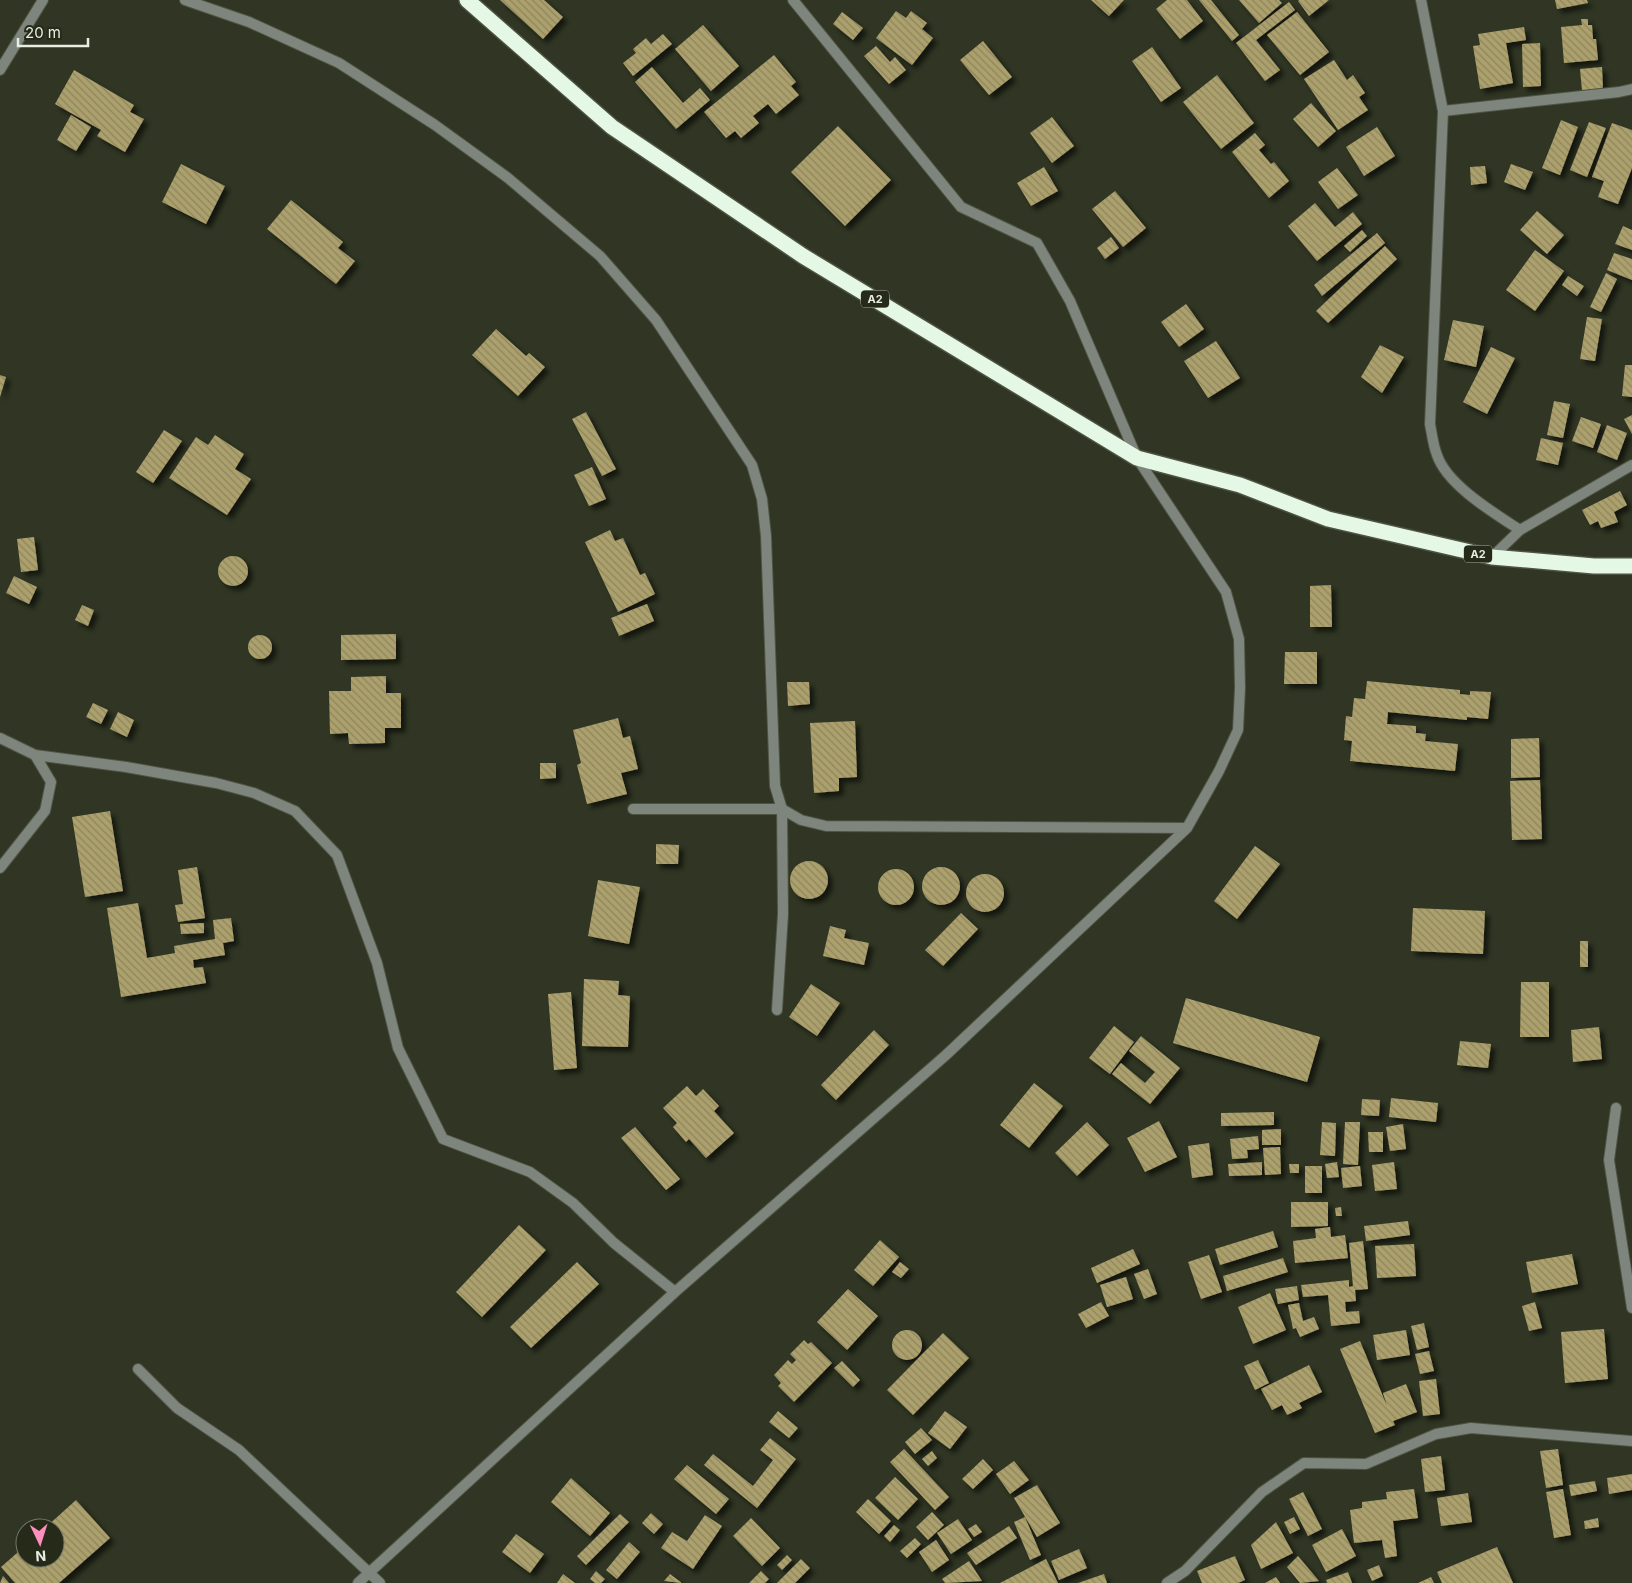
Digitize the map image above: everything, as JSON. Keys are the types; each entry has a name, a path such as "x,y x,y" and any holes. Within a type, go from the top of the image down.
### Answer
{"highway":[{"name":"A2","path":"467,0 612,127 803,256 1137,458 1240,485 1328,519 1492,557 1594,566 1632,566"}],"street":[{"path":"0,70 43,0"},
{"path":"186,0 248,22 338,63 435,125 508,178 600,256 656,320 748,458 762,499 766,536 775,786 782,809 783,914 777,1010"},
{"path":"358,1583 675,1292 946,1055 1187,828 1219,771 1238,730 1240,688 1239,639 1226,592 1137,458 1070,301 1037,243 961,207 793,0"},
{"path":"1421,0 1443,111 1430,424 1437,457 1458,484 1483,506 1520,530"},
{"path":"1443,111 1632,89"},
{"path":"1492,557 1520,530 1632,465"},
{"path":"0,738 35,755 126,766 254,792 295,811 337,855 377,963 398,1048 443,1139 530,1172 573,1203 614,1243 675,1292"},
{"path":"0,868 45,811 51,782 35,755"},
{"path":"634,810 782,809 801,820 826,826 1187,828"},
{"path":"1616,1108 1609,1160 1632,1308"},
{"path":"138,1369 177,1408 239,1450 380,1583"},
{"path":"1167,1583 1185,1571 1262,1492 1304,1462 1366,1464 1436,1434 1471,1428 1632,1441"}],"building":[{"path":"500,0 544,0 563,17 543,39"},
{"path":"1091,0 1124,0 1109,16"},
{"path":"1167,0 1187,0 1203,21 1180,39 1156,9"},
{"path":"1199,0 1211,0 1239,35 1232,41"},
{"path":"1239,0 1279,0 1282,3 1259,23"},
{"path":"1299,0 1329,0 1309,16"},
{"path":"1555,0 1587,0 1588,3 1557,9"},
{"path":"1289,2 1295,10 1256,40 1280,70 1265,81 1236,43"},
{"path":"896,11 906,18 911,11 927,23 922,29 933,38 912,65 876,38"},
{"path":"842,12 863,28 853,40 833,24"},
{"path":"1297,12 1329,52 1300,75 1267,35"},
{"path":"1581,19 1588,19 1588,25 1592,25 1593,39 1596,39 1598,60 1564,63 1561,27 1582,25"},
{"path":"703,25 739,66 711,91 675,49"},
{"path":"1524,27 1526,40 1506,43 1513,83 1480,89 1473,46 1480,45 1478,34"},
{"path":"663,34 672,44 633,76 623,63 636,53 633,49 646,38 651,44"},
{"path":"983,41 1012,77 989,95 960,60"},
{"path":"1540,43 1541,86 1523,87 1522,44"},
{"path":"876,46 890,62 895,57 906,70 889,84 864,56"},
{"path":"1152,47 1181,88 1161,102 1132,61"},
{"path":"774,55 796,82 791,86 799,95 776,114 768,104 753,116 759,123 741,138 735,131 726,138 704,112"},
{"path":"1334,60 1347,80 1353,75 1365,93 1359,97 1368,110 1338,130 1304,79"},
{"path":"652,67 683,103 700,88 710,100 676,129 635,82"},
{"path":"1602,67 1603,90 1582,91 1580,69"},
{"path":"74,70 134,105 130,112 144,119 125,152 97,136 101,130 55,104"},
{"path":"1217,75 1254,123 1221,149 1183,102"},
{"path":"1311,103 1336,131 1318,147 1293,119"},
{"path":"71,115 91,127 76,151 57,140"},
{"path":"1052,117 1074,146 1052,163 1030,133"},
{"path":"1561,120 1578,127 1560,175 1542,168"},
{"path":"1589,122 1606,128 1587,177 1570,170"},
{"path":"1612,123 1632,130 1632,168 1618,204 1598,197 1604,181 1592,177"},
{"path":"838,126 891,180 845,226 791,172"},
{"path":"1377,127 1395,156 1364,176 1346,147"},
{"path":"1255,133 1265,145 1259,150 1271,164 1274,162 1289,181 1269,198 1232,152"},
{"path":"181,164 225,186 206,224 162,202"},
{"path":"1511,164 1533,172 1525,190 1504,182"},
{"path":"1485,166 1487,183 1471,185 1470,167"},
{"path":"1044,167 1058,191 1031,206 1017,183"},
{"path":"1337,168 1358,195 1338,209 1318,182"},
{"path":"1115,191 1146,228 1123,247 1092,209"},
{"path":"291,200 343,242 338,248 355,261 336,284 267,229"},
{"path":"1315,203 1335,227 1353,212 1362,224 1317,261 1288,226"},
{"path":"1537,211 1564,235 1547,254 1520,230"},
{"path":"1623,226 1632,230 1632,250 1615,244"},
{"path":"1362,230 1367,236 1350,252 1344,246"},
{"path":"1377,233 1385,243 1322,296 1314,285"},
{"path":"1111,237 1119,248 1105,259 1097,248"},
{"path":"1385,246 1397,259 1328,323 1316,311"},
{"path":"1535,250 1564,271 1535,311 1506,290"},
{"path":"1614,253 1632,259 1632,280 1607,270"},
{"path":"1606,273 1617,279 1601,312 1590,307"},
{"path":"1568,276 1584,286 1577,296 1562,285"},
{"path":"1186,304 1204,329 1179,347 1161,322"},
{"path":"1587,317 1602,319 1595,361 1580,359"},
{"path":"1453,320 1484,326 1476,367 1444,360"},
{"path":"496,329 526,356 529,353 545,367 518,396 472,355"},
{"path":"1216,341 1240,378 1208,398 1184,361"},
{"path":"1380,345 1404,357 1382,393 1361,377"},
{"path":"1491,347 1515,358 1487,414 1463,402"},
{"path":"1625,365 1632,365 1632,397 1622,396"},
{"path":"0,375 6,377 0,397"},
{"path":"1554,401 1570,404 1563,438 1547,435"},
{"path":"586,412 616,469 602,476 572,419"},
{"path":"1632,415 1632,434 1624,419"},
{"path":"1581,417 1601,424 1593,448 1572,441"},
{"path":"1607,425 1627,433 1617,460 1597,452"},
{"path":"164,430 182,441 153,483 136,472"},
{"path":"215,435 244,454 235,469 251,479 227,515 169,478 196,437 208,445"},
{"path":"1541,438 1563,443 1558,465 1536,460"},
{"path":"592,467 606,499 589,506 574,475"},
{"path":"1620,491 1627,505 1614,512 1618,522 1601,528 1598,521 1590,525 1582,510"},
{"path":"610,530 615,541 623,538 640,575 645,573 655,594 618,612 585,542"},
{"path":"34,537 38,570 21,572 17,539"},
{"path":"233,556 239,557 247,565 247,577 239,585 233,586 227,585 219,577 218,571 219,565 227,557"},
{"path":"14,576 37,587 29,604 6,593"},
{"path":"1331,585 1332,627 1310,627 1310,586"},
{"path":"647,604 654,621 619,636 611,618"},
{"path":"82,605 94,610 88,626 75,620"},
{"path":"396,634 396,659 341,660 341,635"},
{"path":"260,635 268,639 272,647 268,655 260,659 252,655 248,647 252,639"},
{"path":"1285,652 1317,652 1317,684 1284,684"},
{"path":"386,676 386,693 401,693 401,728 385,728 385,743 349,744 348,733 330,734 329,691 351,691 351,677"},
{"path":"1367,681 1460,690 1460,694 1470,695 1470,691 1491,692 1488,719 1467,717 1467,720 1388,712 1387,724 1416,726 1416,733 1426,734 1425,741 1458,744 1455,771 1350,761 1352,741 1344,740 1346,716 1352,717 1354,698 1365,699"},
{"path":"787,682 809,682 810,704 788,706"},
{"path":"93,703 108,710 101,724 86,717"},
{"path":"118,712 134,720 127,737 110,729"},
{"path":"618,718 623,738 630,736 638,769 621,773 627,794 587,804 577,765 581,763 573,730"},
{"path":"855,721 857,777 839,778 839,791 814,793 810,723"},
{"path":"1539,738 1540,777 1511,778 1511,739"},
{"path":"540,763 556,763 556,778 540,779"},
{"path":"1540,780 1542,839 1512,840 1510,781"},
{"path":"110,811 123,891 85,897 72,817"},
{"path":"656,844 679,845 678,864 656,864"},
{"path":"1255,846 1280,864 1237,919 1214,901"},
{"path":"809,861 816,862 822,867 827,873 827,887 822,893 816,898 809,899 802,898 796,893 791,887 790,880 791,873 796,867 802,862"},
{"path":"197,867 205,918 178,922 175,905 183,904 178,870"},
{"path":"941,867 954,873 960,886 954,899 941,905 928,899 922,886 928,873"},
{"path":"896,869 903,870 909,874 913,880 913,894 909,900 903,904 896,905 889,904 883,900 879,894 878,887 879,880 883,874 889,870"},
{"path":"985,874 998,880 1004,893 998,906 985,912 972,906 966,893 972,880"},
{"path":"598,880 640,887 629,944 588,936"},
{"path":"138,903 147,958 175,953 174,946 215,939 213,920 231,918 234,941 223,943 225,955 193,960 194,968 203,967 206,983 121,997 107,908"},
{"path":"1413,908 1485,911 1483,954 1411,951"},
{"path":"961,913 978,929 943,966 925,950"},
{"path":"204,923 204,933 181,934 180,924"},
{"path":"830,926 846,930 844,938 869,943 864,965 823,956"},
{"path":"1580,941 1588,941 1588,967 1580,967"},
{"path":"584,979 619,981 618,995 630,996 628,1047 582,1046"},
{"path":"1521,982 1549,982 1549,1037 1520,1037"},
{"path":"811,984 840,1003 817,1036 789,1017"},
{"path":"571,992 577,1068 554,1070 548,994"},
{"path":"1186,998 1320,1037 1307,1082 1173,1043"},
{"path":"1114,1026 1134,1042 1110,1074 1089,1058"},
{"path":"1599,1027 1602,1059 1573,1062 1571,1030"},
{"path":"874,1030 889,1045 836,1100 821,1085"},
{"path":"1141,1036 1180,1068 1150,1104 1112,1074 1121,1063 1145,1083 1155,1072 1129,1051"},
{"path":"1460,1041 1491,1044 1488,1068 1457,1065"},
{"path":"1034,1083 1063,1106 1029,1148 1000,1125"},
{"path":"687,1086 696,1096 703,1089 719,1106 714,1111 734,1133 706,1158 689,1139 686,1142 673,1127 677,1123 663,1108"},
{"path":"1391,1098 1438,1103 1436,1122 1389,1117"},
{"path":"1362,1099 1380,1100 1379,1116 1361,1115"},
{"path":"1274,1112 1274,1125 1221,1126 1221,1113"},
{"path":"1159,1121 1177,1157 1145,1172 1127,1138"},
{"path":"1087,1122 1109,1145 1077,1176 1055,1153"},
{"path":"1322,1122 1336,1123 1335,1156 1320,1155"},
{"path":"1345,1122 1360,1122 1358,1165 1343,1164"},
{"path":"1403,1124 1406,1149 1390,1151 1386,1127"},
{"path":"635,1127 680,1179 666,1190 621,1138"},
{"path":"1281,1129 1281,1145 1262,1145 1262,1130"},
{"path":"1368,1132 1383,1132 1383,1152 1369,1152"},
{"path":"1258,1136 1259,1149 1247,1150 1248,1158 1232,1159 1230,1139"},
{"path":"1209,1143 1213,1175 1192,1178 1188,1146"},
{"path":"1280,1147 1281,1174 1265,1175 1263,1148"},
{"path":"1262,1162 1262,1175 1229,1176 1228,1164"},
{"path":"1337,1162 1339,1177 1327,1178 1325,1164"},
{"path":"1394,1162 1397,1189 1375,1191 1372,1165"},
{"path":"1289,1164 1299,1164 1299,1173 1290,1173"},
{"path":"1305,1166 1322,1166 1322,1193 1305,1193"},
{"path":"1360,1166 1362,1186 1343,1188 1341,1168"},
{"path":"1291,1202 1328,1202 1328,1226 1291,1227"},
{"path":"1341,1207 1342,1216 1336,1216 1335,1208"},
{"path":"1408,1221 1410,1235 1366,1241 1364,1226"},
{"path":"519,1225 546,1250 482,1317 456,1292"},
{"path":"1330,1227 1331,1237 1345,1235 1348,1258 1295,1263 1293,1241 1316,1238 1315,1229"},
{"path":"1273,1231 1278,1247 1220,1265 1215,1249"},
{"path":"880,1240 899,1257 873,1286 854,1270"},
{"path":"1363,1241 1368,1289 1355,1290 1356,1301 1345,1302 1346,1312 1359,1311 1360,1323 1331,1326 1328,1295 1303,1297 1301,1285 1349,1280 1349,1287 1353,1286 1349,1243"},
{"path":"1414,1244 1416,1276 1377,1278 1375,1246"},
{"path":"1133,1249 1140,1264 1097,1283 1091,1268"},
{"path":"1572,1254 1578,1284 1532,1293 1526,1262"},
{"path":"1209,1255 1222,1292 1201,1299 1188,1262"},
{"path":"1283,1258 1288,1272 1227,1291 1223,1276"},
{"path":"577,1262 599,1284 531,1348 510,1327"},
{"path":"900,1262 909,1269 901,1278 892,1272"},
{"path":"1148,1269 1157,1294 1144,1299 1134,1274"},
{"path":"1126,1277 1133,1299 1107,1307 1100,1285"},
{"path":"1297,1286 1299,1300 1278,1304 1275,1289"},
{"path":"848,1289 878,1316 847,1350 817,1322"},
{"path":"1270,1293 1286,1330 1253,1344 1238,1307"},
{"path":"1101,1302 1109,1316 1086,1328 1078,1314"},
{"path":"1535,1302 1542,1328 1529,1331 1522,1306"},
{"path":"1299,1303 1303,1321 1314,1317 1319,1329 1300,1337 1296,1328 1293,1329 1288,1305"},
{"path":"1424,1323 1429,1347 1417,1350 1411,1326"},
{"path":"1604,1329 1608,1379 1565,1383 1561,1332"},
{"path":"907,1330 913,1331 921,1339 921,1351 913,1359 907,1360 901,1359 893,1351 892,1345 893,1339 901,1331"},
{"path":"1406,1330 1410,1355 1377,1360 1373,1335"},
{"path":"943,1333 969,1358 913,1415 887,1390"},
{"path":"804,1340 808,1344 811,1342 832,1363 794,1402 778,1386 781,1383 774,1375 788,1360 792,1364 796,1360 790,1354"},
{"path":"1360,1341 1387,1406 1383,1393 1406,1384 1417,1412 1393,1421 1395,1425 1375,1433 1340,1349"},
{"path":"1429,1351 1434,1371 1420,1374 1415,1354"},
{"path":"1258,1360 1269,1383 1255,1390 1244,1366"},
{"path":"842,1361 860,1380 853,1387 834,1368"},
{"path":"1309,1365 1322,1392 1299,1403 1302,1408 1287,1415 1282,1405 1272,1410 1261,1389"},
{"path":"1436,1379 1440,1414 1423,1416 1419,1381"},
{"path":"778,1411 798,1428 789,1438 769,1422"},
{"path":"945,1411 967,1427 950,1449 928,1433"},
{"path":"921,1428 932,1440 915,1454 905,1442"},
{"path":"770,1438 796,1459 757,1508 704,1465 713,1454 753,1486 773,1460 760,1450"},
{"path":"904,1449 949,1497 935,1510 890,1462"},
{"path":"1558,1449 1563,1485 1546,1488 1540,1451"},
{"path":"932,1451 937,1458 928,1466 922,1459"},
{"path":"1441,1456 1445,1490 1425,1492 1421,1459"},
{"path":"983,1459 993,1470 973,1489 962,1479"},
{"path":"1014,1461 1029,1480 1010,1494 996,1474"},
{"path":"687,1465 729,1499 716,1514 674,1479"},
{"path":"1632,1474 1632,1490 1609,1494 1607,1478"},
{"path":"895,1477 918,1499 898,1520 875,1498"},
{"path":"571,1478 610,1513 590,1536 551,1502"},
{"path":"1595,1481 1597,1491 1571,1496 1569,1485"},
{"path":"1037,1485 1060,1523 1037,1537 1014,1498"},
{"path":"1414,1489 1418,1518 1393,1521 1397,1556 1385,1558 1382,1540 1354,1543 1350,1510 1362,1508 1362,1502 1387,1499 1386,1492"},
{"path":"1563,1489 1571,1535 1554,1538 1546,1492"},
{"path":"1303,1492 1322,1529 1308,1536 1289,1499"},
{"path":"1468,1493 1472,1522 1441,1526 1437,1498"},
{"path":"868,1499 891,1521 879,1534 856,1512"},
{"path":"76,1500 110,1538 59,1583 15,1583 1,1567 15,1555 15,1568 65,1568 65,1518 56,1518"},
{"path":"932,1512 944,1525 928,1540 916,1527"},
{"path":"651,1513 663,1524 654,1534 642,1523"},
{"path":"620,1514 629,1522 586,1565 577,1556"},
{"path":"705,1515 722,1526 693,1569 661,1548 672,1532 687,1541"},
{"path":"1025,1517 1041,1555 1030,1560 1014,1522"},
{"path":"1294,1517 1300,1529 1290,1534 1284,1522"},
{"path":"751,1518 780,1548 762,1566 733,1536"},
{"path":"1598,1518 1599,1527 1585,1529 1584,1521"},
{"path":"958,1519 972,1540 951,1554 937,1533"},
{"path":"1276,1522 1293,1553 1261,1569 1251,1545"},
{"path":"976,1524 982,1532 974,1537 968,1529"},
{"path":"894,1525 900,1530 890,1542 884,1536"},
{"path":"1009,1526 1017,1538 976,1565 967,1553"},
{"path":"1342,1529 1356,1556 1326,1572 1312,1545"},
{"path":"516,1534 544,1554 530,1573 502,1552"},
{"path":"915,1538 921,1544 907,1558 900,1551"},
{"path":"936,1540 949,1560 932,1572 919,1552"},
{"path":"629,1542 640,1552 617,1579 606,1570"},
{"path":"1497,1547 1513,1583 1442,1583 1437,1572"},
{"path":"1079,1549 1087,1568 1059,1580 1051,1561"},
{"path":"787,1555 792,1560 782,1570 777,1565"},
{"path":"1235,1556 1245,1580 1238,1583 1202,1583 1197,1571"},
{"path":"1298,1556 1319,1581 1300,1583 1287,1567"},
{"path":"801,1559 810,1568 795,1583 777,1583"},
{"path":"1046,1559 1058,1583 1000,1583"},
{"path":"969,1561 982,1581 945,1583 942,1579"},
{"path":"1379,1565 1383,1576 1372,1581 1367,1570"},
{"path":"596,1571 605,1579 601,1583 595,1583 590,1579"},
{"path":"761,1571 769,1579 765,1583 749,1583"},
{"path":"1348,1572 1352,1583 1327,1583 1326,1580"},
{"path":"563,1574 575,1583 557,1583"},
{"path":"670,1574 682,1583 664,1581"},
{"path":"1104,1574 1107,1583 1078,1583"},
{"path":"3,1576 9,1583 0,1583"},
{"path":"1276,1577 1280,1583 1265,1583"},
{"path":"1431,1577 1434,1583 1418,1583"}]}
